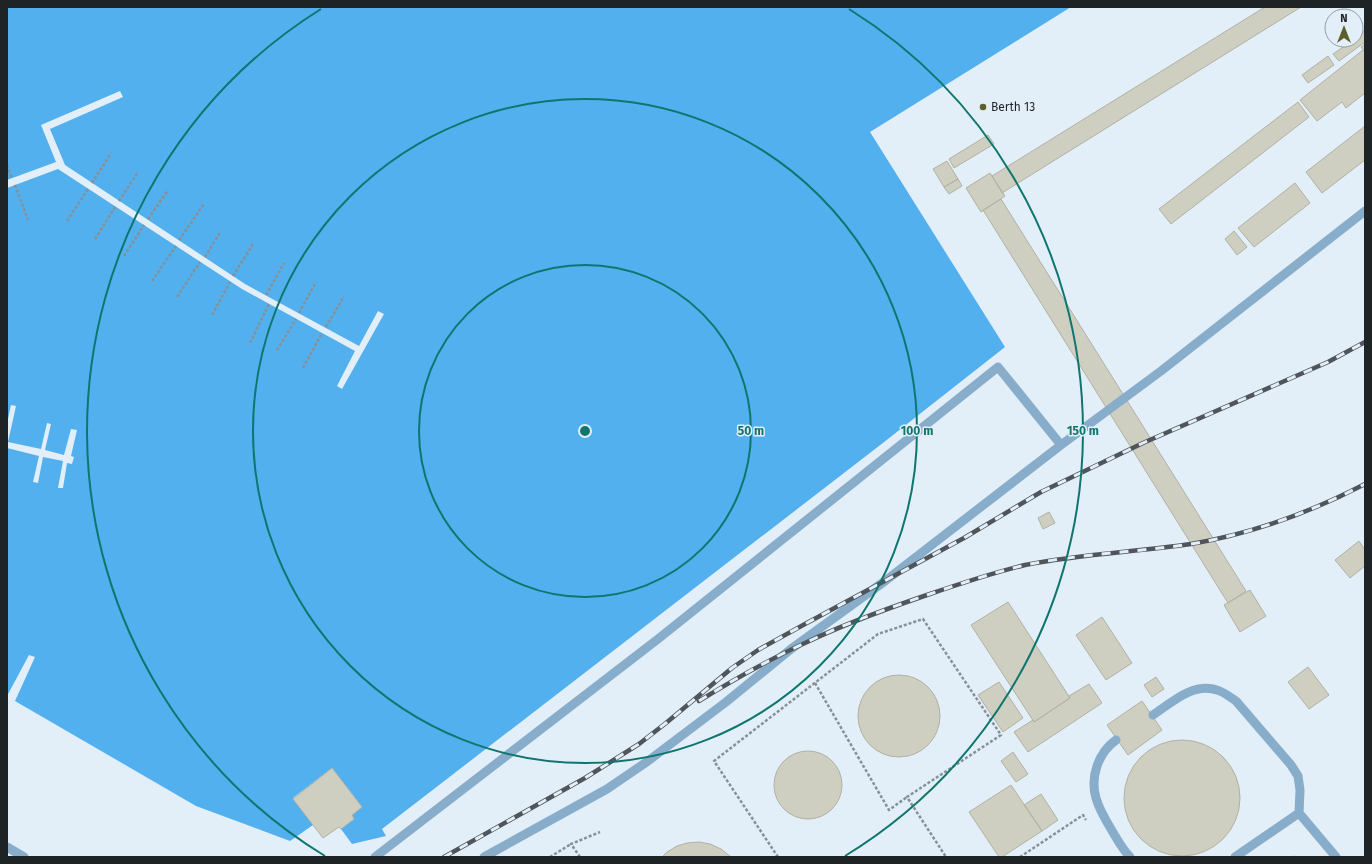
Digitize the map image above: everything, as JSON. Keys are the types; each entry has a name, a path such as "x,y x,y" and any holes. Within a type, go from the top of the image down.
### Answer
{"lane":[{"path":"484,857 607,789 648,761 726,702 791,649 885,581 1061,444 1161,371 1365,211"},
{"path":"375,857 658,639 998,367 1061,444"},
{"path":"1153,715 1184,694 1195,690 1211,689 1225,693 1236,701 1291,765 1298,776 1300,790 1299,813 1336,857"},
{"path":"1116,740 1104,751 1099,760 1095,773 1094,786 1096,799 1101,813 1119,843 1130,857"},
{"path":"1235,857 1299,813"},
{"path":"7,847 24,857"}],"path":[{"path":"92,183 111,154"},
{"path":"7,165 12,178"},
{"path":"119,201 138,172"},
{"path":"15,185 28,220"},
{"path":"67,221 88,189"},
{"path":"148,219 168,190"},
{"path":"179,240 204,204"},
{"path":"95,239 115,206"},
{"path":"124,256 144,225"},
{"path":"205,257 222,231"},
{"path":"233,276 253,244"},
{"path":"152,281 176,246"},
{"path":"177,297 200,262"},
{"path":"266,295 284,262"},
{"path":"212,315 230,282"},
{"path":"298,313 316,282"},
{"path":"326,327 344,296"},
{"path":"250,343 269,304"},
{"path":"277,350 296,318"},
{"path":"303,368 322,333"},
{"path":"778,857 714,761 878,634 923,619 1001,735 889,810 815,683"},
{"path":"908,797 946,857"},
{"path":"1020,857 1083,815 1087,821"},
{"path":"550,857 571,844 600,832"},
{"path":"571,844 580,857"}],"water":[{"path":"7,7 1071,7 870,132 1005,347 382,829 386,836 352,844 341,829 354,819 352,815 362,807 332,768 293,798 313,825 290,841 196,806 15,701 35,657 29,655 7,696"}],"pier":[{"path":"120,91 123,97 50,129 65,165 245,284 359,346 378,311 384,314 342,389 337,386 355,351 242,289 58,169 7,188 7,180 56,162 41,125"},
{"path":"11,405 16,406 8,442 41,449 47,423 51,424 45,450 64,455 71,429 77,430 71,456 74,457 72,464 67,463 63,488 58,488 63,461 43,457 38,483 33,482 39,456 7,448 7,424"}],"building":[{"path":"1265,7 1301,7 1002,193 992,176"},
{"path":"1365,44 1365,52 1362,48 1364,48"},
{"path":"1342,48 1357,48 1339,61 1333,54"},
{"path":"1363,50 1365,52 1365,93 1346,108 1342,102 1317,121 1300,100"},
{"path":"1328,56 1334,65 1308,83 1302,75"},
{"path":"1298,102 1309,117 1171,224 1159,209"},
{"path":"1365,126 1365,160 1322,193 1306,172"},
{"path":"988,135 994,144 954,168 949,159"},
{"path":"947,161 958,179 944,187 933,169"},
{"path":"990,173 1005,196 981,212 966,188"},
{"path":"958,179 962,186 949,194 944,187"},
{"path":"1295,183 1310,203 1254,247 1238,228"},
{"path":"1001,199 1246,591 1228,603 983,210"},
{"path":"1234,231 1247,247 1237,255 1225,239"},
{"path":"1049,512 1055,523 1043,529 1038,518"},
{"path":"1359,541 1365,550 1365,566 1350,578 1335,560"},
{"path":"1250,590 1266,616 1240,632 1224,605"},
{"path":"1008,602 1070,698 1034,722 971,625"},
{"path":"1102,617 1132,663 1106,680 1076,635"},
{"path":"1308,667 1329,695 1309,709 1288,682"},
{"path":"899,675 915,678 928,687 937,700 940,716 937,732 928,745 915,754 899,757 883,754 870,745 861,732 858,716 861,700 870,687 883,678"},
{"path":"1156,677 1164,689 1152,697 1144,685"},
{"path":"999,682 1023,718 1003,732 978,695"},
{"path":"1089,684 1102,703 1028,752 1014,732 1033,720 1034,722 1070,698 1069,696"},
{"path":"1142,701 1162,730 1128,755 1107,725"},
{"path":"1182,740 1204,744 1223,757 1236,776 1240,798 1236,820 1223,839 1204,852 1182,856 1160,852 1141,839 1128,820 1124,798 1128,776 1141,757 1160,744"},
{"path":"808,751 821,754 832,761 839,772 842,785 839,798 832,809 821,816 808,819 795,816 784,809 777,798 774,785 777,772 784,761 795,754"},
{"path":"1013,752 1028,774 1016,782 1001,761"},
{"path":"332,768 362,807 352,815 354,819 341,829 339,827 323,838 293,799"},
{"path":"1011,785 1042,831 1002,857 999,857 969,812"},
{"path":"1041,794 1058,820 1042,831 1024,805"},
{"path":"699,842 710,844 721,849 731,857 662,857 677,846"}],"railway":[{"path":"444,857 585,778 639,744 732,668 758,650 964,538 1041,492 1143,443 1328,362 1365,342"},
{"path":"699,701 764,663 820,636 881,611 963,583 1013,568 1046,561 1191,544 1213,540 1258,528 1302,513 1365,484"}],"place":[{"name":"Berth 13","path":"983,107"}]}
